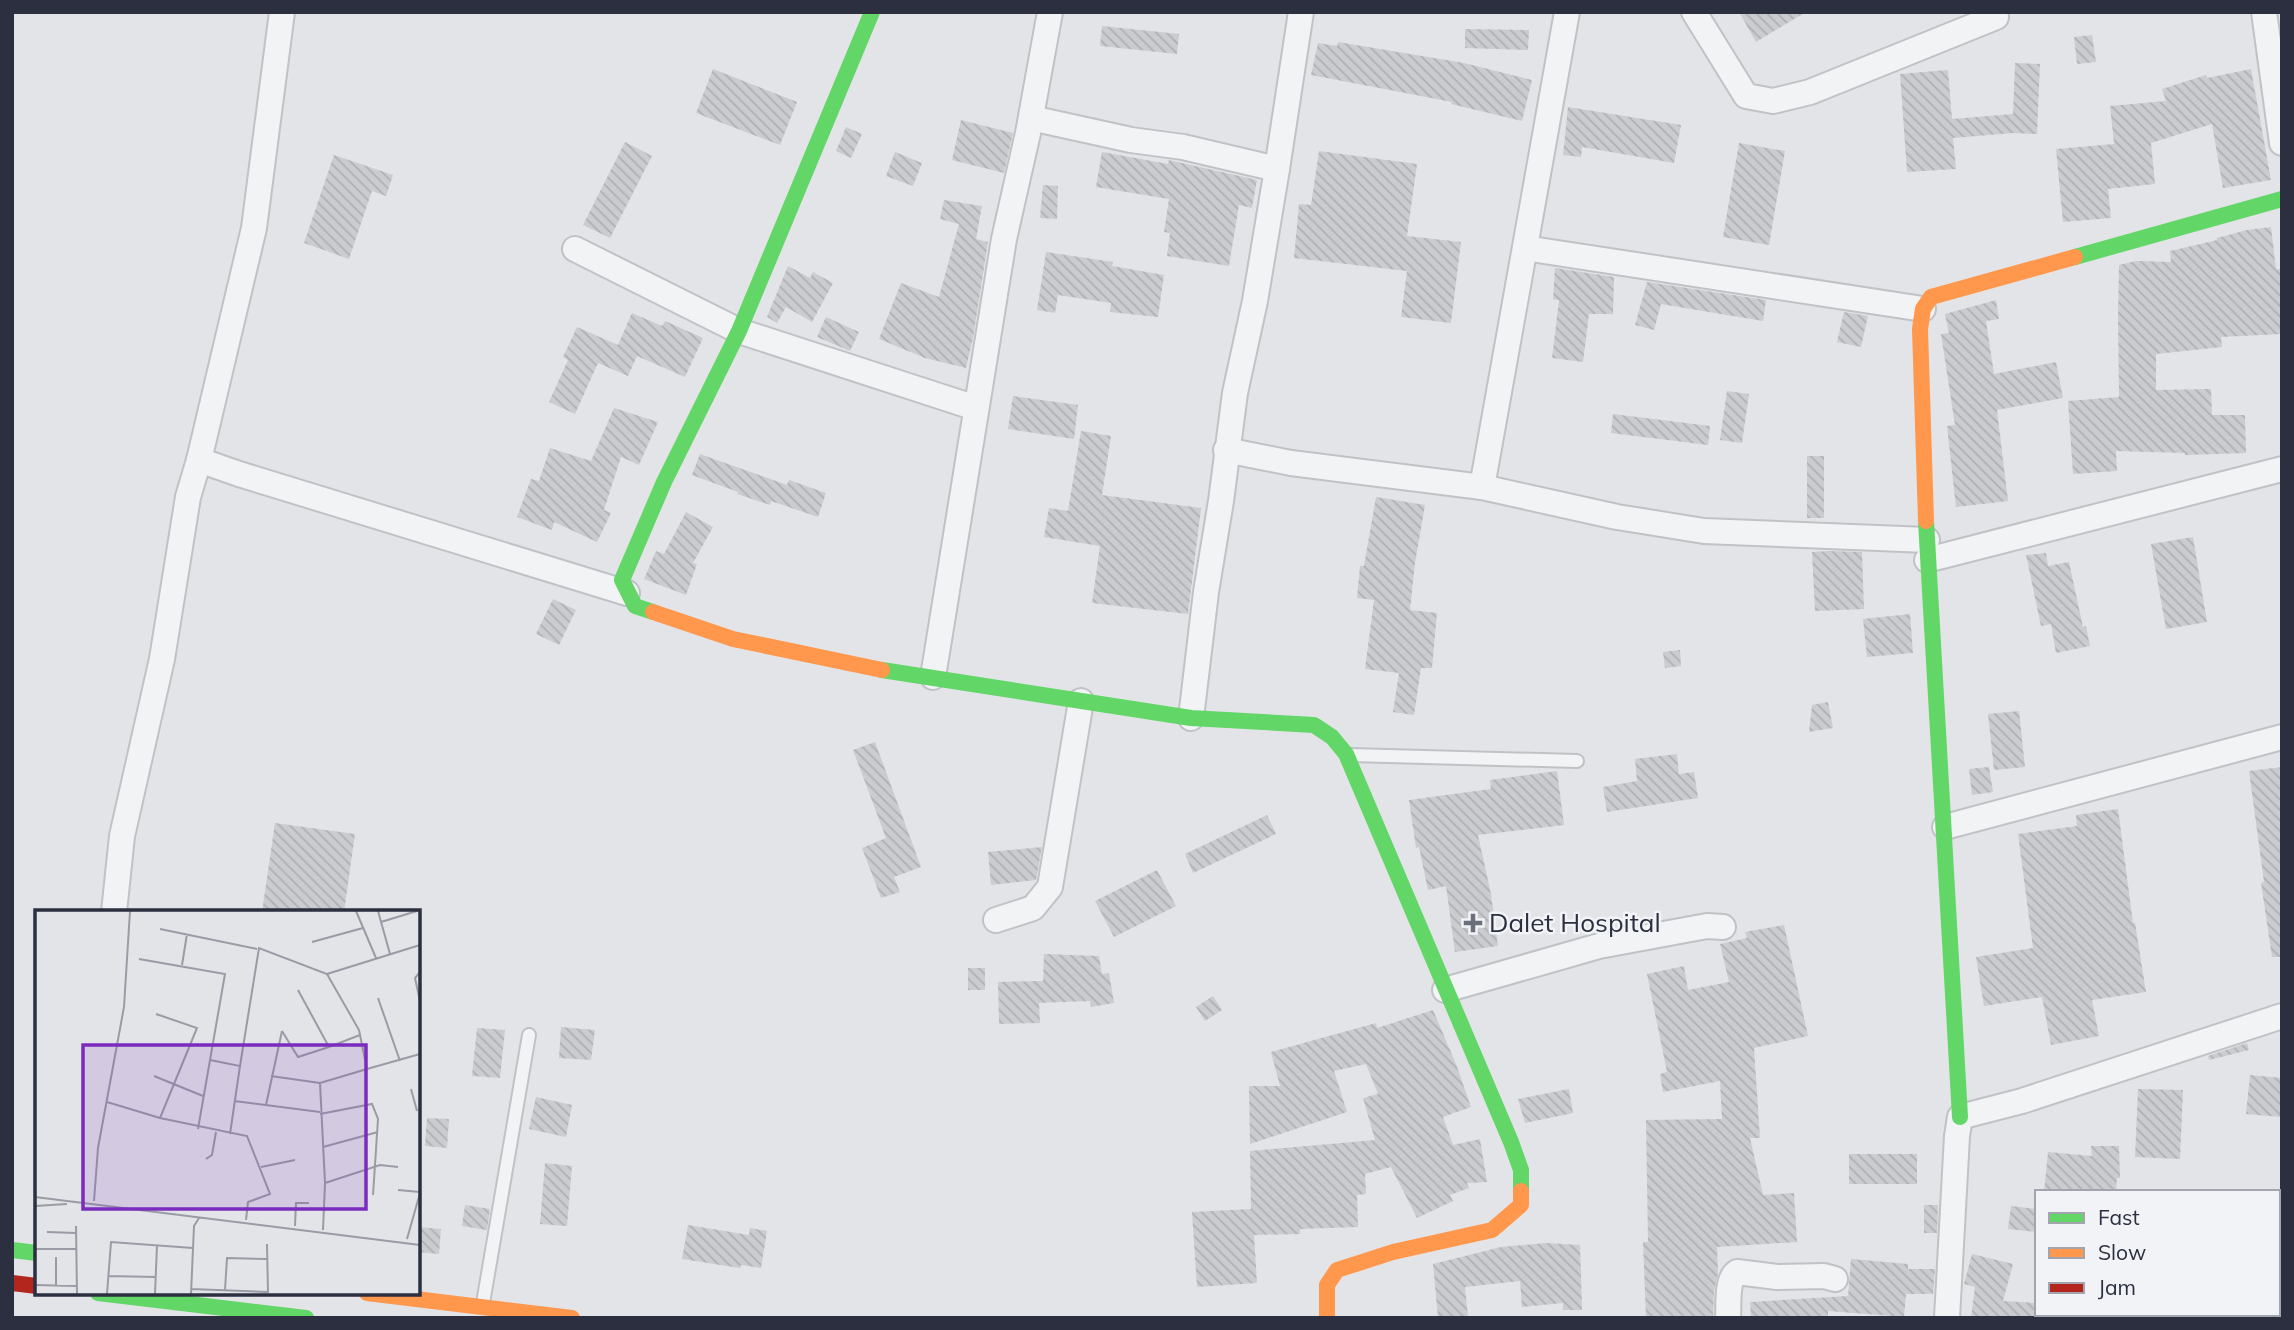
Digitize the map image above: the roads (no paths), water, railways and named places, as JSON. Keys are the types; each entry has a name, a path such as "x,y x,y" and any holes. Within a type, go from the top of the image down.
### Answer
{"main road":[{"path":"872,12 739,331 664,482 622,580 635,606 733,639 860,667 1191,718 1314,725 1332,737 1346,754 1511,1142 1521,1170 1521,1205 1492,1230 1393,1252 1338,1270 1327,1285 1327,1318"},
{"path":"1961,1117 1927,550 1920,329 1923,309 1931,297 2282,199"},
{"path":"12,1250 35,1253"},
{"path":"12,1283 35,1286"},
{"path":"115,1295 306,1318"},
{"path":"383,1295 572,1318"}],"street":[{"path":"114,910 122,836 162,659 188,497 254,228 282,12"},
{"path":"933,677 1004,239 1031,118 1049,12"},
{"path":"1191,718 1206,592 1222,501 1226,450 1277,169 1301,12"},
{"path":"1482,487 1567,12"},
{"path":"1695,12 1746,96 1773,101 1810,92 1999,14"},
{"path":"2264,12 2282,143"},
{"path":"1031,118 1183,147 1277,169"},
{"path":"1525,248 1923,309"},
{"path":"575,249 739,331 976,408"},
{"path":"1226,450 1290,463 1482,487 1617,517 1704,531 1927,550 2282,469"},
{"path":"199,460 627,593"},
{"path":"996,920 1032,908 1050,887 1081,701"},
{"path":"1945,827 2282,737"},
{"path":"1445,990 1599,946 1707,926 1723,927"},
{"path":"1947,1318 1957,1136 1961,1117 2022,1101 2282,1016"},
{"path":"1728,1318 1730,1283 1732,1275 1737,1272 1777,1277 1824,1276 1835,1279"}],"lane":[{"path":"1346,754 1577,761"},
{"path":"482,1307 529,1035"}],"place":[{"name":"Dalet Hospital","path":"1473,923"}]}
